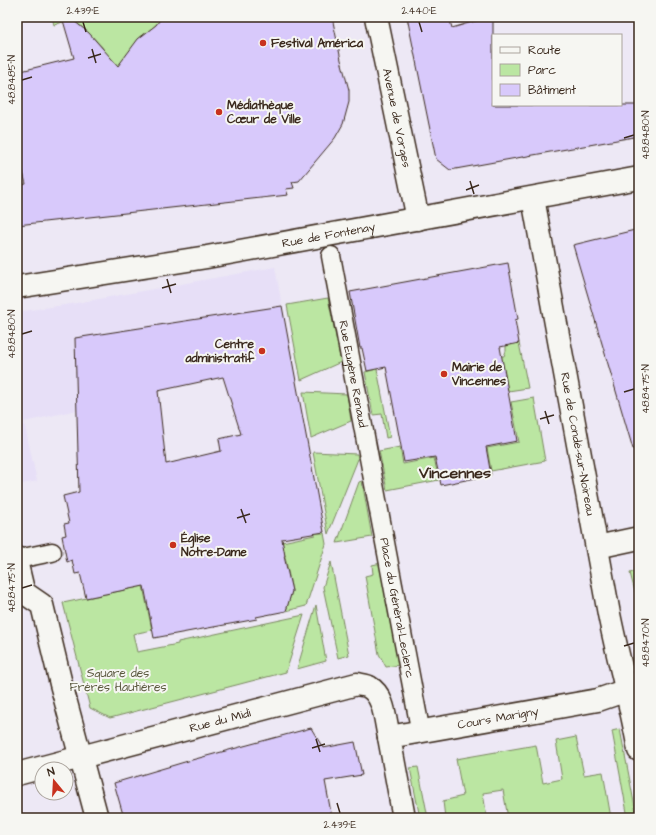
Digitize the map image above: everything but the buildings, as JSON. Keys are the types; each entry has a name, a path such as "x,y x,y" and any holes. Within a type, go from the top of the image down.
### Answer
{"street":[{"name":"Avenue de Vorges","path":"376,17 418,219"},
{"name":"Rue de Fontenay","path":"17,287 207,257 639,178"},
{"name":"Rue de Condé-sur-Noireau","path":"533,198 618,658 633,688"},
{"name":"Rue Eugène Renaud","path":"330,256 375,492"},
{"name":"Place du Général-Leclerc","path":"375,492 419,723"},
{"path":"597,547 639,538"},
{"path":"52,552 17,557 21,595 42,605 80,758 97,818"},
{"name":"Rue du Midi","path":"17,774 357,684 368,686 377,692 381,702 389,737"},
{"path":"633,688 639,750"},
{"name":"Cours Marigny","path":"389,737 598,700 633,688"},
{"path":"389,737 404,818"}],"shaded area":[{"path":"275,267 282,306 75,338 77,410 24,422 37,481 17,485 17,312 71,304"}],"green space":[{"path":"52,17 162,17 156,25 138,39 120,77 102,47 89,33 72,19 54,25"},
{"path":"328,298 341,362 301,380 287,305"},
{"path":"519,343 528,388 508,391 501,356 504,356 506,346"},
{"path":"377,369 390,437 386,438 382,414 373,415 365,372"},
{"path":"303,392 347,394 351,421 311,438"},
{"path":"534,398 545,461 491,471 487,448 519,442 511,402"},
{"path":"400,447 403,464 434,458 439,480 387,490 379,451"},
{"path":"313,452 357,454 358,459 328,534"},
{"path":"362,481 372,537 337,543 359,482"},
{"path":"315,533 324,533 326,544 306,606 286,611 292,591 282,542 315,535"},
{"path":"331,562 349,655 338,658 323,587"},
{"path":"381,563 400,665 386,667 379,654 365,576 373,574 372,565"},
{"path":"639,570 639,607 630,573"},
{"name":"Square des Frères Hautières","path":"143,586 152,630 133,634 137,652 304,615 286,672 110,718 90,708 63,603"},
{"path":"316,605 326,661 297,669"},
{"path":"620,729 637,818 628,818 612,731"},
{"path":"576,737 584,775 603,772 611,818 508,818 503,790 483,793 487,818 445,818 443,801 463,796 456,759 536,745 543,783 562,779 556,741"},
{"path":"418,767 428,818 420,818 410,768"}],"place":[{"name":"Festival América","path":"263,43"},
{"name":"Médiathèque Cœur de Ville","path":"219,112"},
{"name":"Centre administratif","path":"262,351"},
{"name":"Mairie de Vincennes","path":"444,374"},
{"name":"Église Notre-Dame","path":"173,545"}],"district":[{"name":"Vincennes","path":"455,472"}]}
